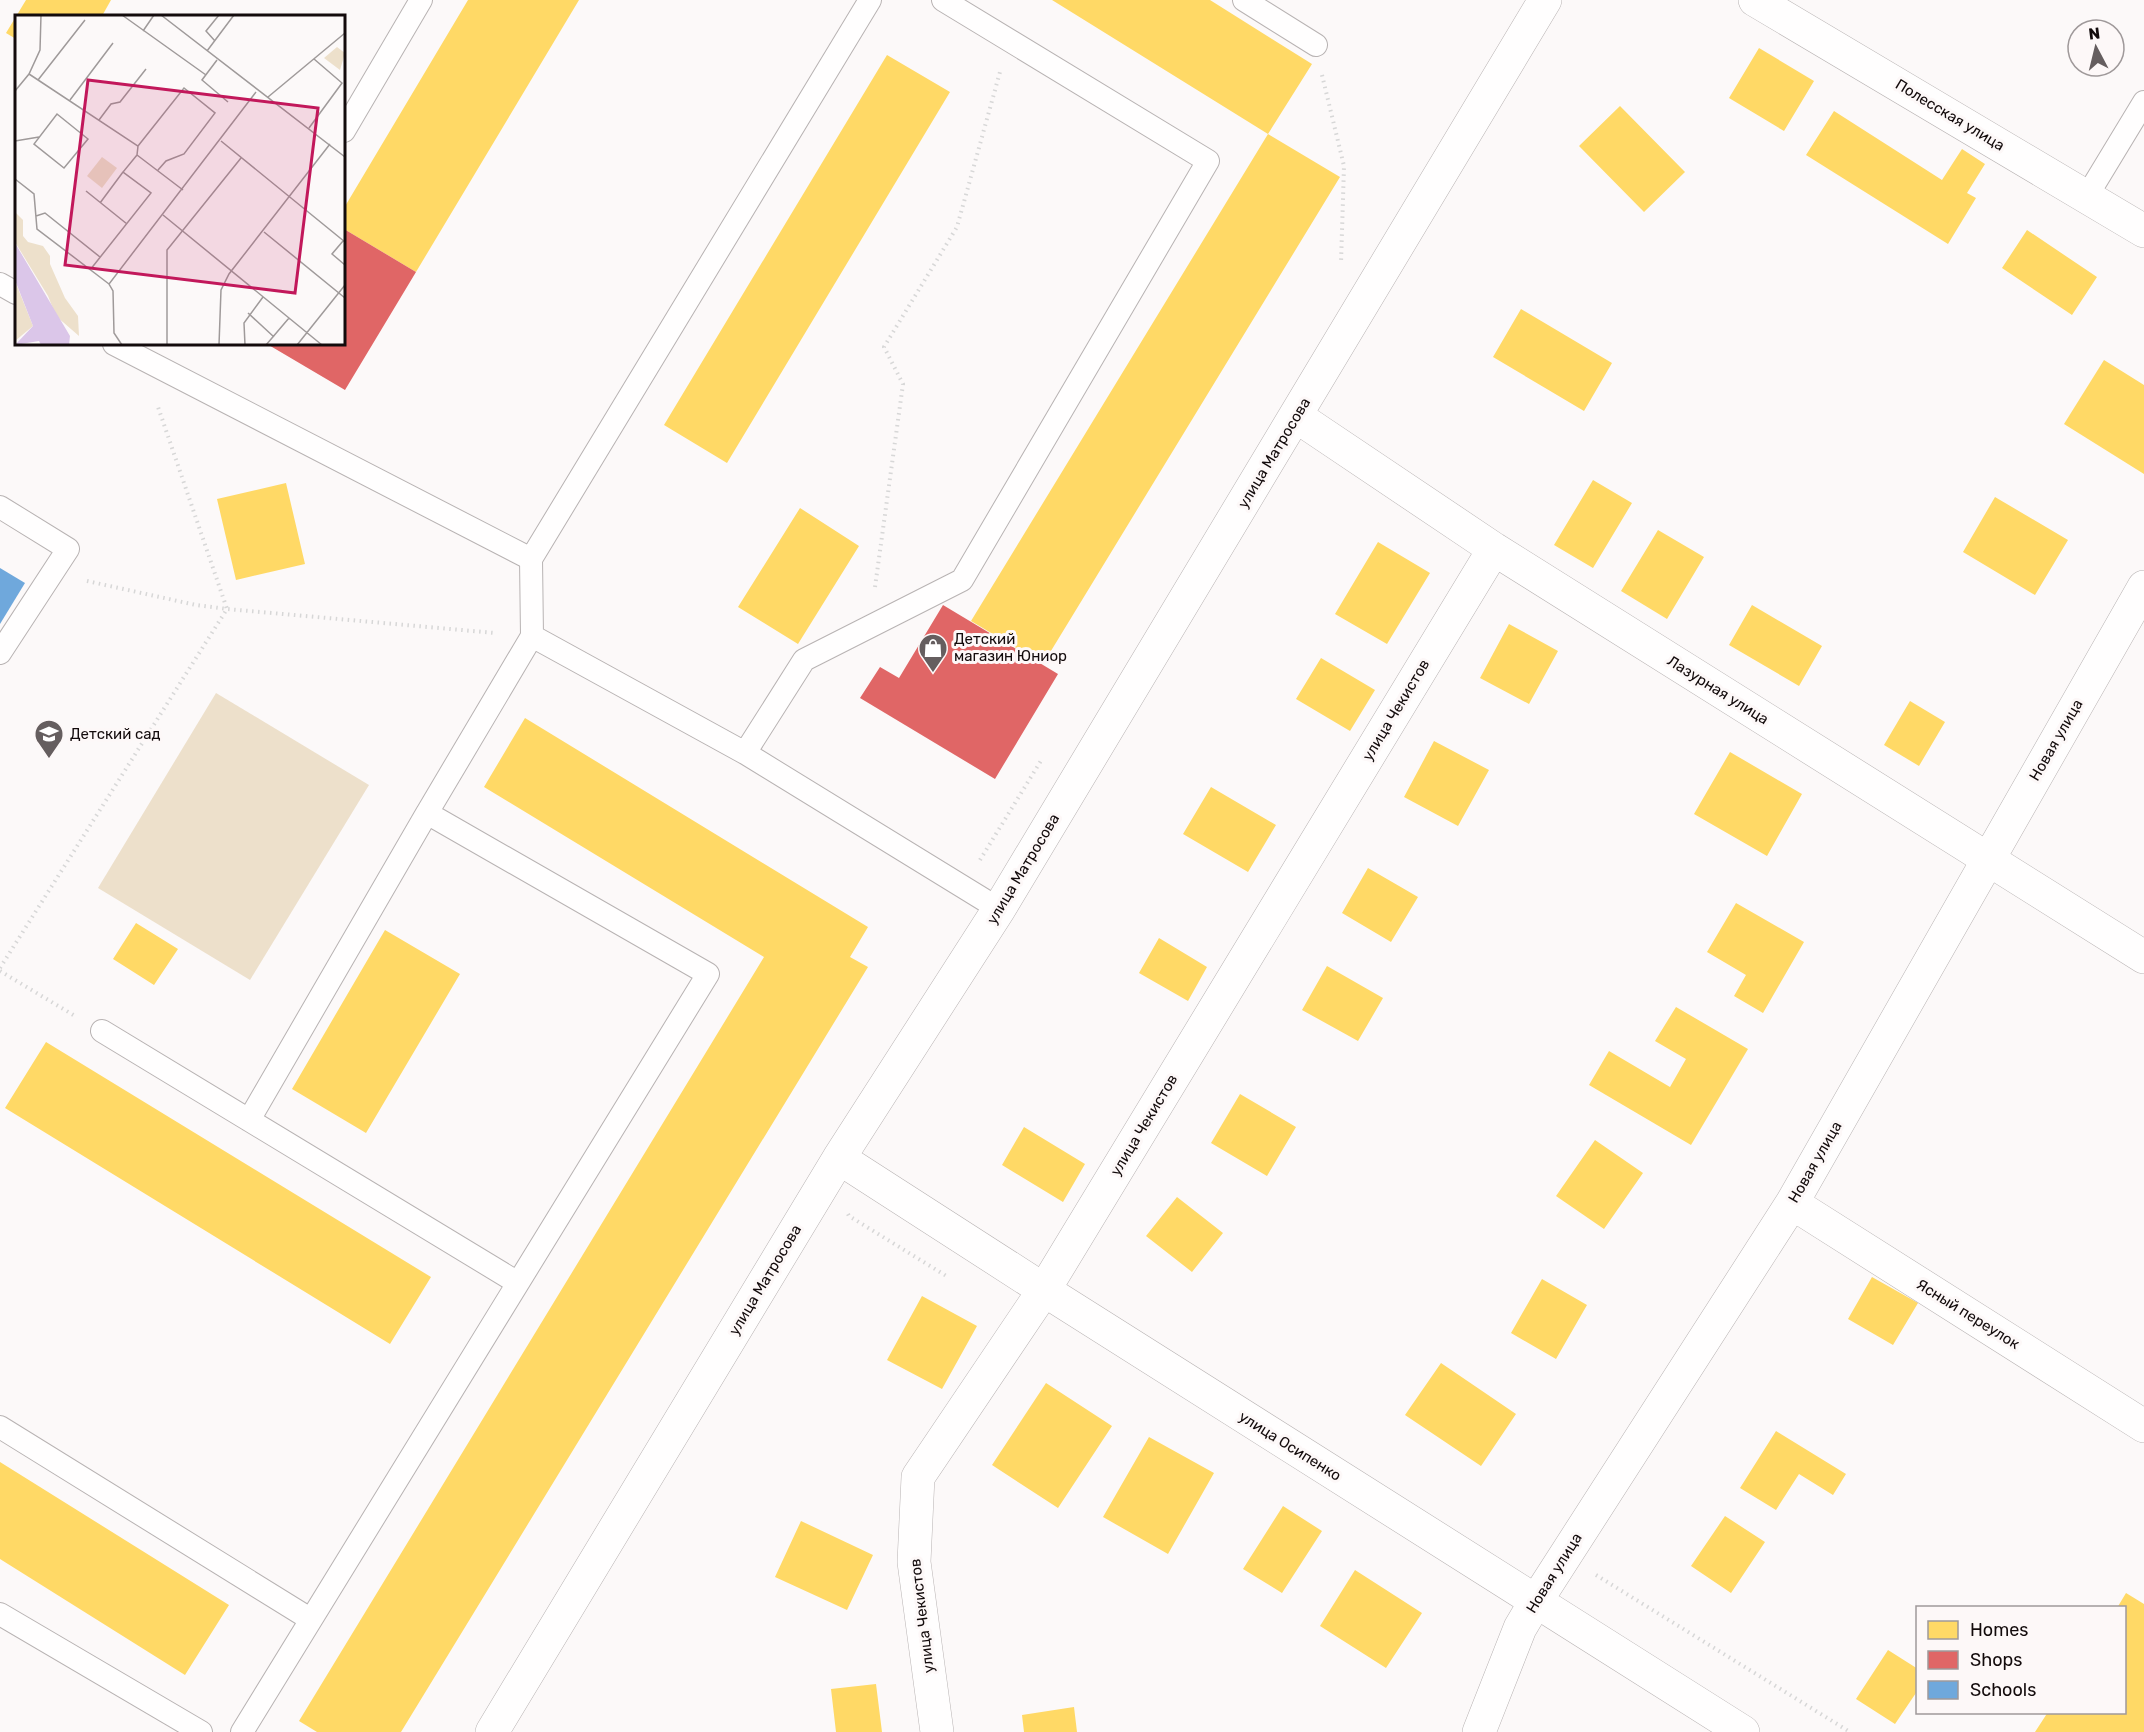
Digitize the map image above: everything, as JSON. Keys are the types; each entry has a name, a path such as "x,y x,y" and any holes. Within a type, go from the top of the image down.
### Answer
{"street":[{"name":"улица Матросова","path":"492,1732 839,1158 999,909 1545,0"},
{"name":"Полесская улица","path":"1755,0 2144,231"},
{"name":"Лазурная улица","path":"1296,416 1494,549 2144,957"},
{"name":"улица Чекистов","path":"937,1732 914,1562 918,1478 1044,1290 1494,549"},
{"name":"Новая улица","path":"1479,1732 1520,1628 1792,1203 2144,587"},
{"name":"улица Осипенко","path":"839,1158 1743,1732"},
{"name":"Ясный переулок","path":"1792,1203 2144,1426"}],"lane":[{"path":"345,129 421,0"},
{"path":"249,1120 532,636 531,559 870,0"},
{"path":"745,753 804,660 962,580 1208,161 943,0"},
{"path":"1244,0 1316,45"},
{"path":"2088,196 2144,102"},
{"path":"0,284 15,292"},
{"path":"119,345 146,351 531,559"},
{"path":"0,507 68,549 0,653"},
{"path":"532,636 745,753 999,909"},
{"path":"242,1732 708,974 427,813"},
{"path":"102,1031 518,1283"},
{"path":"0,1427 310,1620"},
{"path":"0,1614 201,1732"}],"path":[{"path":"870,627 903,384 884,347 957,227 1009,40"},
{"path":"1316,45 1344,166 1341,266"},
{"path":"102,1031 0,970 227,609 146,351"},
{"path":"53,572 131,591 227,609 532,636"},
{"path":"1565,1555 1850,1732"}],"shaded area":[{"path":"216,693 369,785 250,980 98,888"}],"building: Homes":[{"path":"26,0 111,0 103,15 17,15"},
{"path":"468,0 579,0 416,272 345,230 345,206"},
{"path":"1052,0 1210,0 1312,64 1268,134"},
{"path":"15,18 15,38 6,33"},
{"path":"1759,48 1814,81 1784,131 1729,98"},
{"path":"887,55 950,92 727,463 664,425"},
{"path":"1620,106 1685,172 1644,212 1579,146"},
{"path":"1834,111 1942,180 1962,149 1985,164 1967,193 1976,198 1948,244 1806,155"},
{"path":"1268,134 1340,177 1043,664 971,621"},
{"path":"2027,230 2097,277 2072,315 2002,268"},
{"path":"1521,309 1612,363 1584,411 1493,357"},
{"path":"2104,360 2144,385 2144,474 2064,424"},
{"path":"1593,480 1632,503 1593,568 1554,545"},
{"path":"286,483 305,564 236,580 217,499"},
{"path":"1995,497 2068,540 2035,595 1963,552"},
{"path":"800,508 859,546 798,644 738,607"},
{"path":"1658,530 1704,557 1667,619 1621,591"},
{"path":"1378,542 1430,573 1387,644 1335,614"},
{"path":"1752,605 1822,646 1799,686 1729,645"},
{"path":"1509,624 1558,651 1529,704 1480,678"},
{"path":"1321,658 1375,690 1350,731 1296,699"},
{"path":"1910,701 1945,722 1919,766 1884,745"},
{"path":"525,718 868,927 850,957 868,967 401,1732 317,1732 299,1721 764,957 484,787"},
{"path":"1434,741 1489,770 1458,826 1404,797"},
{"path":"1730,752 1802,794 1767,856 1694,814"},
{"path":"1211,787 1276,825 1248,872 1183,834"},
{"path":"1368,868 1418,897 1391,942 1342,913"},
{"path":"1736,903 1804,942 1763,1013 1734,996 1746,975 1707,952"},
{"path":"136,923 178,949 154,985 113,959"},
{"path":"385,930 460,974 366,1133 292,1089"},
{"path":"1159,938 1207,967 1188,1001 1139,973"},
{"path":"1327,966 1383,998 1358,1041 1302,1010"},
{"path":"1676,1007 1748,1049 1691,1145 1589,1085 1609,1051 1670,1087 1686,1059 1655,1041"},
{"path":"46,1042 431,1277 390,1344 5,1108"},
{"path":"1240,1094 1296,1127 1267,1176 1211,1143"},
{"path":"1024,1127 1085,1164 1063,1202 1002,1165"},
{"path":"1595,1140 1643,1173 1604,1229 1556,1196"},
{"path":"1177,1197 1223,1233 1192,1272 1146,1236"},
{"path":"1872,1277 1918,1303 1893,1345 1848,1319"},
{"path":"1542,1279 1587,1305 1556,1359 1511,1333"},
{"path":"922,1296 977,1326 942,1389 887,1360"},
{"path":"1441,1363 1516,1414 1481,1466 1405,1415"},
{"path":"1046,1383 1112,1426 1058,1508 992,1465"},
{"path":"1776,1431 1846,1474 1833,1495 1799,1474 1776,1510 1740,1488"},
{"path":"1149,1437 1214,1473 1168,1554 1103,1517"},
{"path":"0,1462 229,1605 185,1675 0,1559"},
{"path":"1283,1506 1322,1531 1282,1593 1243,1569"},
{"path":"1725,1516 1765,1542 1731,1593 1691,1566"},
{"path":"801,1521 873,1555 847,1610 775,1577"},
{"path":"1355,1570 1422,1613 1386,1668 1320,1626"},
{"path":"2126,1593 2144,1604 2144,1732 2035,1732 2047,1714 2126,1714 2126,1606 2118,1606"},
{"path":"1888,1650 1916,1668 1916,1693 1895,1724 1856,1699"},
{"path":"876,1684 882,1732 836,1732 831,1689"},
{"path":"1074,1707 1077,1732 1024,1732 1022,1715"}],"building: Shops":[{"path":"345,230 416,272 345,390 269,345 345,345"},
{"path":"943,605 1058,674 995,779 860,698 880,667 899,678"}],"building: Schools":[{"path":"0,568 25,583 0,624"}],"place":[{"name":"Детский магазин Юниор","path":"933,674"},
{"name":"Детский сад","path":"49,760"}]}
